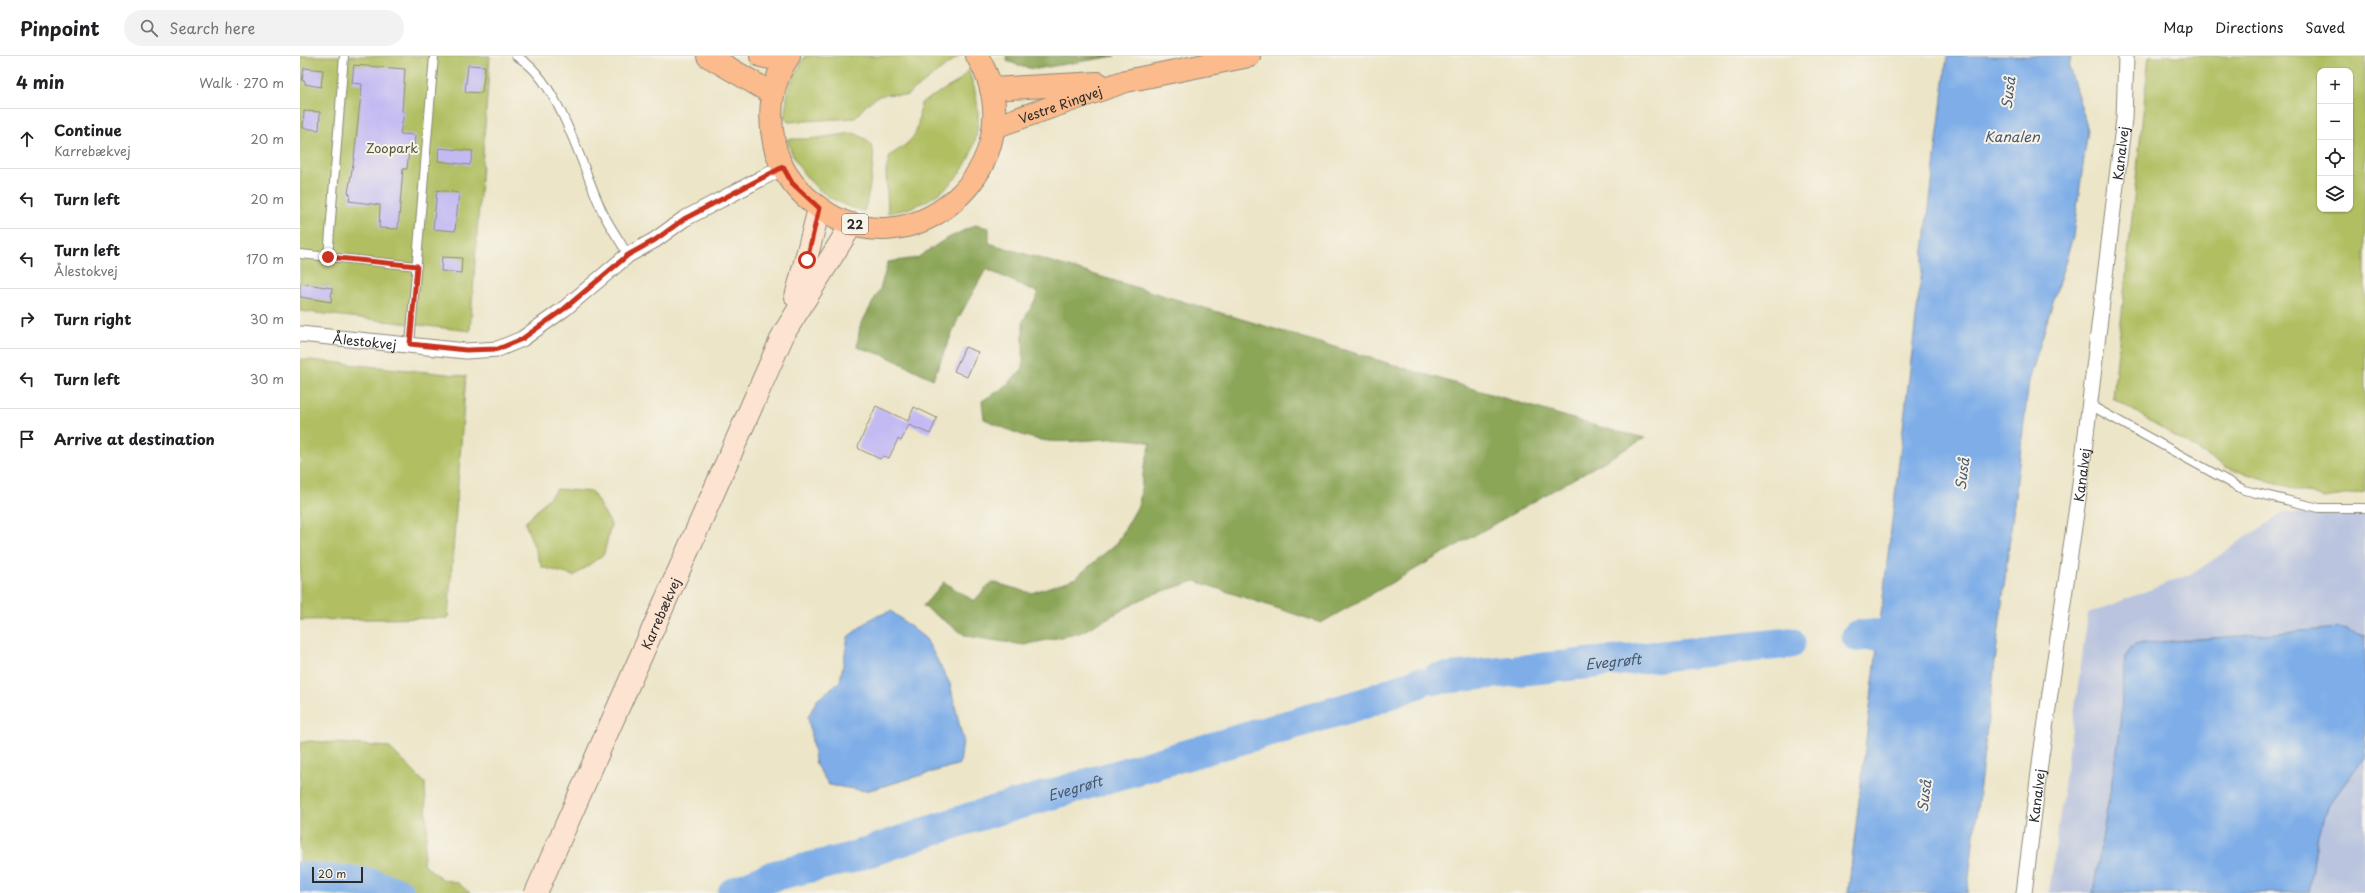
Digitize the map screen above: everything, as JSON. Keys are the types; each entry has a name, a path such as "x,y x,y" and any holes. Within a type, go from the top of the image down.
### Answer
{"main road":[{"path":"708,56 773,94"},
{"name":"22","path":"760,56 787,58 773,94 772,131 783,167 801,192 819,208 852,224 876,228 900,227 924,220 946,209 964,193 979,173 989,151 994,127 995,108 992,89 977,56"},
{"name":"Vestre Ringvej","path":"994,127 1126,81 1249,56"},
{"name":"Vestre Ringvej","path":"992,89 1126,81"},
{"name":"Karrebækvej","path":"536,893 784,333 807,260 819,208"},
{"name":"Karrebækvej","path":"784,333 852,224"}],"street":[{"name":"Kanalvej","path":"2024,893 2040,756 2079,492 2088,404 2124,119 2126,56"},
{"name":"Ålestokvej","path":"300,334 466,350 498,349 516,341 564,309 628,255 655,240 684,219 783,167"}],"lane":[{"path":"328,257 344,56"},
{"path":"410,344 434,56"},
{"path":"516,56 522,59 544,81 557,105 604,213 628,255"},
{"path":"300,254 417,266"},
{"path":"2088,404 2244,490 2319,508 2365,508"}],"shaded area":[{"path":"2284,512 2365,515 2365,893 2049,893 2088,614 2195,572"}],"green space":[{"name":"Zoopark","path":"300,56 490,56 470,331 300,311"},
{"path":"805,56 959,56 906,96 889,94 882,95 871,100 855,118 788,122 784,117 789,86"},
{"path":"1006,56 1115,56 1036,69 1023,67 1007,61"},
{"path":"2149,56 2365,56 2365,492 2324,498 2225,467 2113,398"},
{"path":"968,70 976,95 978,119 975,142 966,163 953,181 935,196 914,206 888,213 886,171 890,155 906,144 914,134 917,128 921,103 959,81"},
{"path":"853,133 868,141 873,150 871,180 864,211 837,202 815,186 798,165 787,139 810,139"},
{"path":"975,225 989,228 989,243 1600,427 1645,438 1321,623 1195,581 1148,596 1080,633 1024,645 966,636 923,606 944,582 974,601 992,582 1031,593 1074,579 1117,543 1139,504 1144,467 1151,443 1124,439 1061,442 1040,440 1015,433 984,419 982,401 1003,388 1023,368 1023,321 1039,293 986,269 958,319 933,379 886,356 857,347 860,326 880,289 888,262 917,258 944,240"},
{"path":"300,359 466,376 448,618 300,620"},
{"path":"557,489 592,492 611,524 604,554 574,576 542,567 525,523"},
{"path":"310,741 389,747 425,783 427,829 423,864 442,879 458,883 470,893 421,893 364,873 300,866 300,743"}],"water":[{"name":"Kanalen","path":"1947,56 2071,56 2069,67 2088,130 2073,236 2029,381 1967,893 1848,893"},
{"path":"891,611 926,639 950,684 963,740 960,764 866,791 829,785 816,765 808,717 817,700 840,681 848,637 872,618"},
{"path":"2340,628 2365,636 2365,756 2329,805 2318,834 2309,893 2093,893 2119,738 2125,657 2134,644"}],"building":[{"path":"354,65 405,69 402,111 404,112 400,134 415,135 414,151 409,150 407,169 403,169 398,229 379,228 380,205 349,201 350,194 348,193 354,158 362,84 352,83"},
{"path":"468,65 485,66 482,93 465,92"},
{"path":"304,68 323,70 321,87 305,84 305,81 302,81"},
{"path":"304,111 320,112 319,130 303,128"},
{"path":"439,148 473,151 470,165 438,161"},
{"path":"437,190 459,193 455,231 433,229"},
{"path":"442,257 462,258 461,273 441,271"},
{"path":"300,283 332,288 331,302 300,297"},
{"path":"965,347 978,352 967,377 954,371"},
{"path":"876,406 908,421 914,407 937,418 930,434 909,425 901,441 898,439 889,458 883,456 880,459 859,449 858,446"}],"waterway":[{"name":"Evegrøft","path":"1857,636 1920,632"},
{"name":"Evegrøft","path":"1436,679 1790,643"},
{"name":"Evegrøft","path":"733,893 776,875 847,859 967,819 1365,703 1418,683"},
{"name":"Evegrøft","path":"300,877 368,883 399,893"}],"route":[{"path":"328,257 417,266 410,344 466,350 498,349 522,339 564,309 628,255 655,240 684,219 721,201 783,167 792,183 805,197 819,208 807,260"}],"water label":[{"name":"Suså","path":"2008,93"},
{"name":"Suså","path":"1962,474"},
{"name":"Suså","path":"1924,796"}]}
